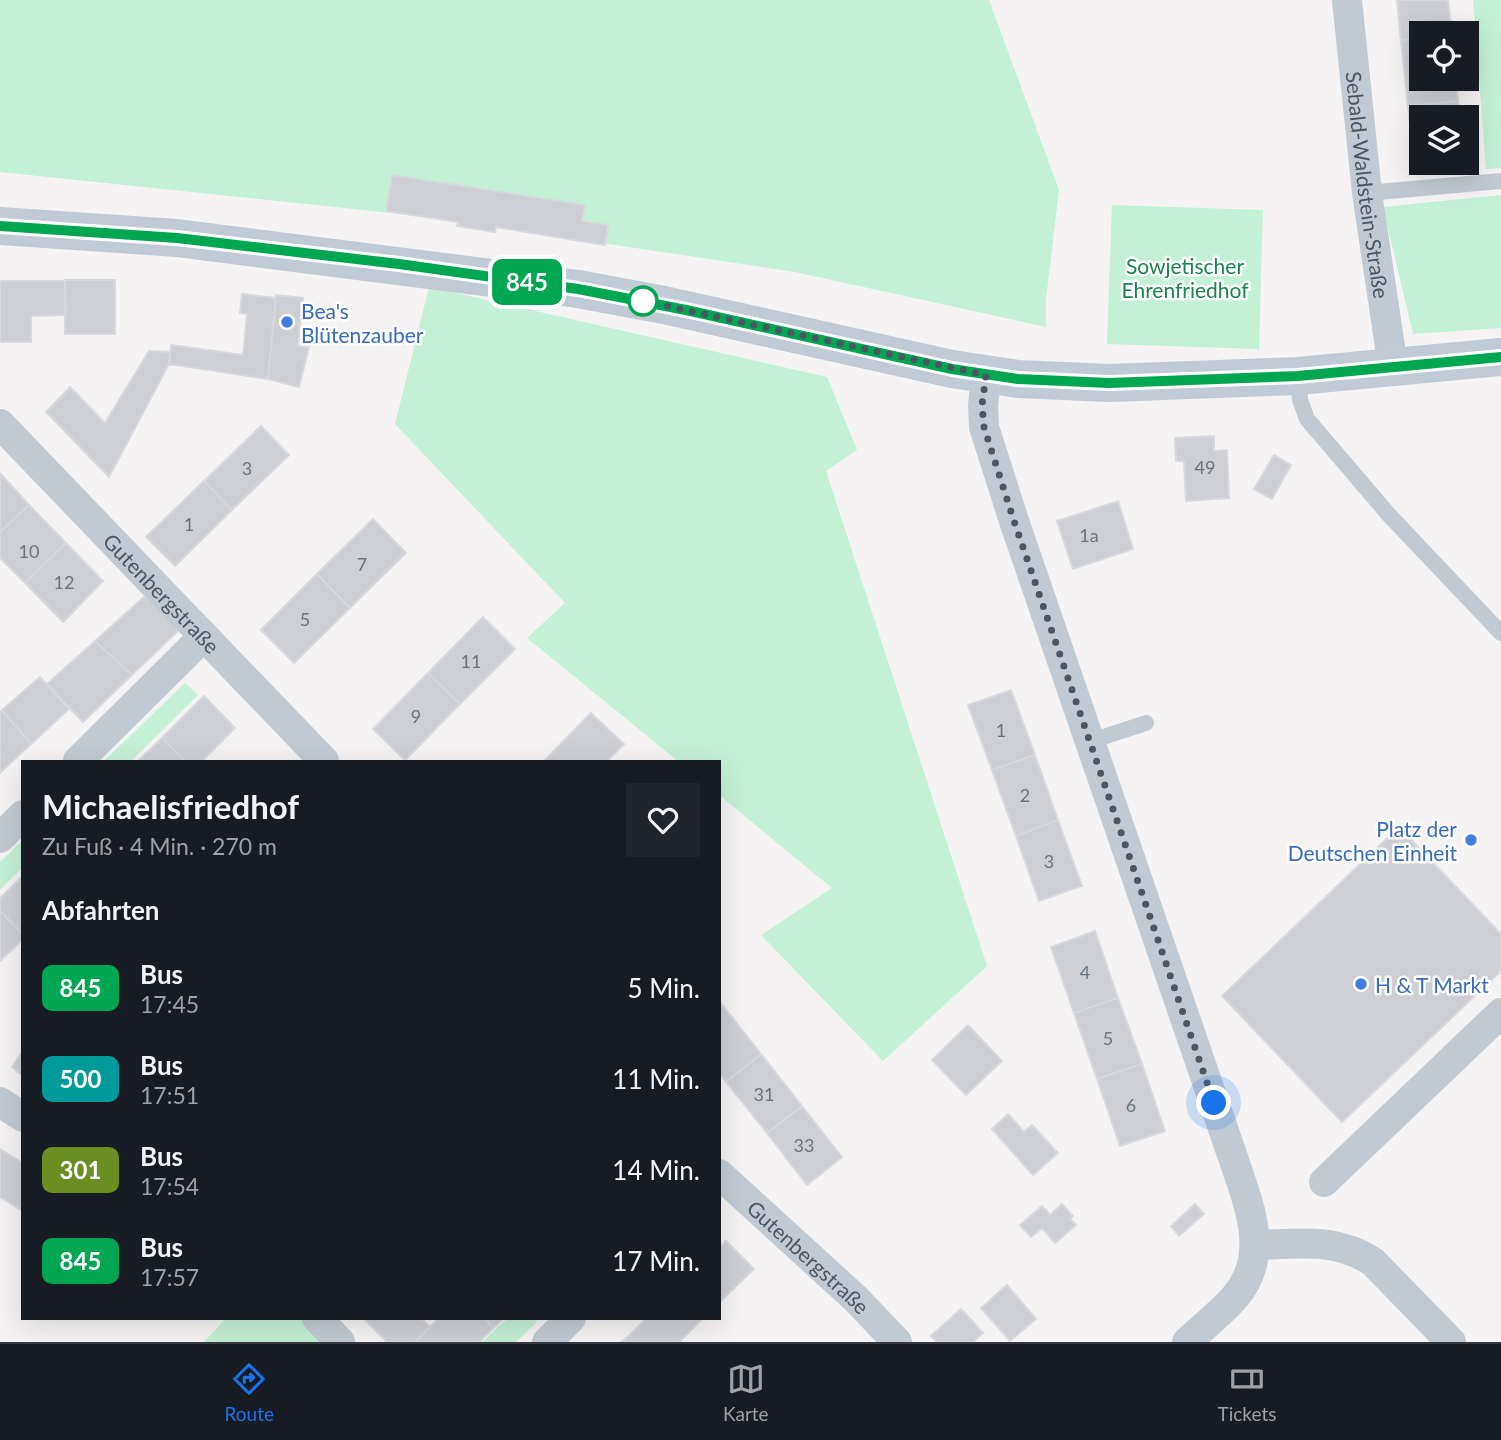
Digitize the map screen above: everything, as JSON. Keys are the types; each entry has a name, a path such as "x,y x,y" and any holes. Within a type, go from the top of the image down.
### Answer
{"street":[{"name":"Sebald-Waldstein-Straße","path":"1347,0 1367,193 1393,367"},
{"path":"0,226 177,238 399,264 578,289 986,375 1053,381 1109,383 1298,376 1501,357"},
{"path":"986,375 982,405 984,427 1245,1192 1254,1226 1255,1245 1248,1279 1235,1297 1187,1342"},
{"name":"Gutenbergstraße","path":"0,424 323,760"},
{"path":"79,760 204,636"},
{"path":"0,838 21,818"},
{"path":"1324,1182 1501,1013"},
{"path":"0,1102 21,1116"},
{"name":"Gutenbergstraße","path":"721,1176 856,1299 897,1342"},
{"path":"1255,1245 1319,1243 1338,1245 1359,1253 1373,1262 1451,1342"},
{"path":"319,1320 340,1342"},
{"path":"547,1342 569,1320"}],"lane":[{"path":"1367,193 1501,181"},
{"path":"1298,376 1300,400 1307,419 1389,514 1501,633"},
{"path":"1091,741 1146,723"}],"green space":[{"path":"0,0 989,0 1059,190 1046,299 1046,327 795,272 496,227 392,213 0,172"},
{"path":"1473,0 1501,0 1501,168 1486,169 1479,78 1479,21 1475,21"},
{"path":"1501,195 1501,328 1413,334 1383,207"},
{"name":"Sowjetischer Ehrenfriedhof","path":"1112,205 1263,210 1259,349 1107,344"},
{"path":"429,287 827,377 857,450 826,471 987,966 883,1061 761,935 832,888 721,797 721,760 677,760 527,638 565,603 395,424"},
{"path":"185,683 198,695 132,760 105,760"},
{"path":"21,842 21,869 0,890 0,862"},
{"path":"224,1320 303,1320 323,1342 204,1342"},
{"path":"506,1320 537,1322 516,1342 482,1342"}],"building":[{"path":"1397,0 1448,0 1451,21 1409,21 1409,39 1401,40"},
{"path":"1409,39 1409,91 1457,91 1458,101 1408,106 1401,40"},
{"path":"1458,101 1458,105 1418,105"},
{"path":"392,175 585,205 582,221 608,225 605,245 496,227 495,232 457,226 458,222 386,211"},
{"path":"65,280 66,315 31,316 31,342 0,342 0,281"},
{"path":"65,280 115,280 115,334 65,334"},
{"path":"242,294 276,298 268,379 169,364 171,345 243,355 247,314 240,313"},
{"name":"Bea's Blütenzauber","path":"276,295 303,298 298,346 309,347 299,387 268,379"},
{"path":"149,351 170,352 169,364 109,477 46,412 70,387 105,423"},
{"path":"261,426 289,455 232,510 204,481"},
{"path":"1214,436 1214,451 1227,450 1229,498 1186,501 1184,461 1176,461 1175,438"},
{"path":"1274,455 1291,465 1272,499 1254,489"},
{"path":"0,473 29,505 0,532"},
{"path":"204,481 232,510 175,566 146,537"},
{"path":"1118,501 1133,549 1073,569 1057,521"},
{"path":"29,505 66,543 25,583 0,558 0,532"},
{"path":"373,519 406,553 350,608 317,574"},
{"path":"66,543 103,581 63,622 25,583"},
{"path":"317,574 350,608 294,663 261,630"},
{"path":"145,596 180,629 132,675 95,641"},
{"path":"483,617 515,649 460,704 428,673"},
{"path":"95,641 132,675 83,722 47,684"},
{"path":"428,673 460,704 405,760 373,729"},
{"path":"40,677 69,709 31,744 2,710"},
{"path":"1011,690 1035,755 992,770 968,705"},
{"path":"204,696 235,728 203,760 184,760 162,738"},
{"path":"2,710 31,744 0,773 0,712"},
{"path":"591,713 624,744 608,760 545,760"},
{"path":"162,738 184,760 139,760"},
{"path":"1035,755 1058,820 1016,836 992,770"},
{"path":"1058,820 1082,886 1039,901 1016,836"},
{"name":"H & T Markt","path":"1399,827 1501,934 1501,971 1342,1122 1222,996"},
{"path":"21,878 21,932 0,911 0,898"},
{"path":"0,911 21,932 21,941 0,961"},
{"path":"1095,931 1118,998 1074,1013 1051,947"},
{"path":"1118,998 1142,1064 1097,1079 1074,1013"},
{"path":"721,1003 761,1054 726,1082 721,1076"},
{"path":"968,1025 1002,1061 966,1095 932,1060"},
{"path":"21,1053 21,1074 12,1067"},
{"path":"761,1054 802,1106 767,1133 726,1082"},
{"path":"1142,1064 1165,1131 1120,1146 1097,1079"},
{"path":"802,1106 842,1157 807,1185 767,1133"},
{"path":"1008,1114 1024,1132 1032,1125 1058,1153 1033,1175 992,1129"},
{"path":"0,1149 21,1162 21,1210 0,1197"},
{"path":"1062,1204 1073,1216 1070,1219 1076,1225 1055,1243 1042,1228 1031,1237 1020,1225 1042,1206 1050,1215"},
{"path":"1195,1204 1204,1214 1179,1236 1171,1226"},
{"path":"726,1241 754,1269 721,1301 721,1246"},
{"path":"1007,1285 1036,1319 1010,1341 981,1308"},
{"path":"961,1309 983,1333 973,1342 937,1342 931,1336"},
{"path":"365,1320 423,1320 430,1327 415,1342 387,1342"},
{"path":"437,1320 486,1320 493,1328 479,1342 415,1342"},
{"path":"486,1320 502,1320 493,1328"},
{"path":"645,1320 701,1320 679,1342 622,1342"}],"bus line":[{"name":"845","path":"0,226 177,238 399,264 578,289 952,369 1018,379 1109,383 1298,376 1501,357"}],"place":[{"name":"Bea's Blütenzauber","path":"287,322"},
{"name":"Platz der Deutschen Einheit","path":"1471,840"},
{"name":"H & T Markt","path":"1361,984"}],"route":[{"path":"643,301 986,375 982,405 984,427 1214,1103"}]}
